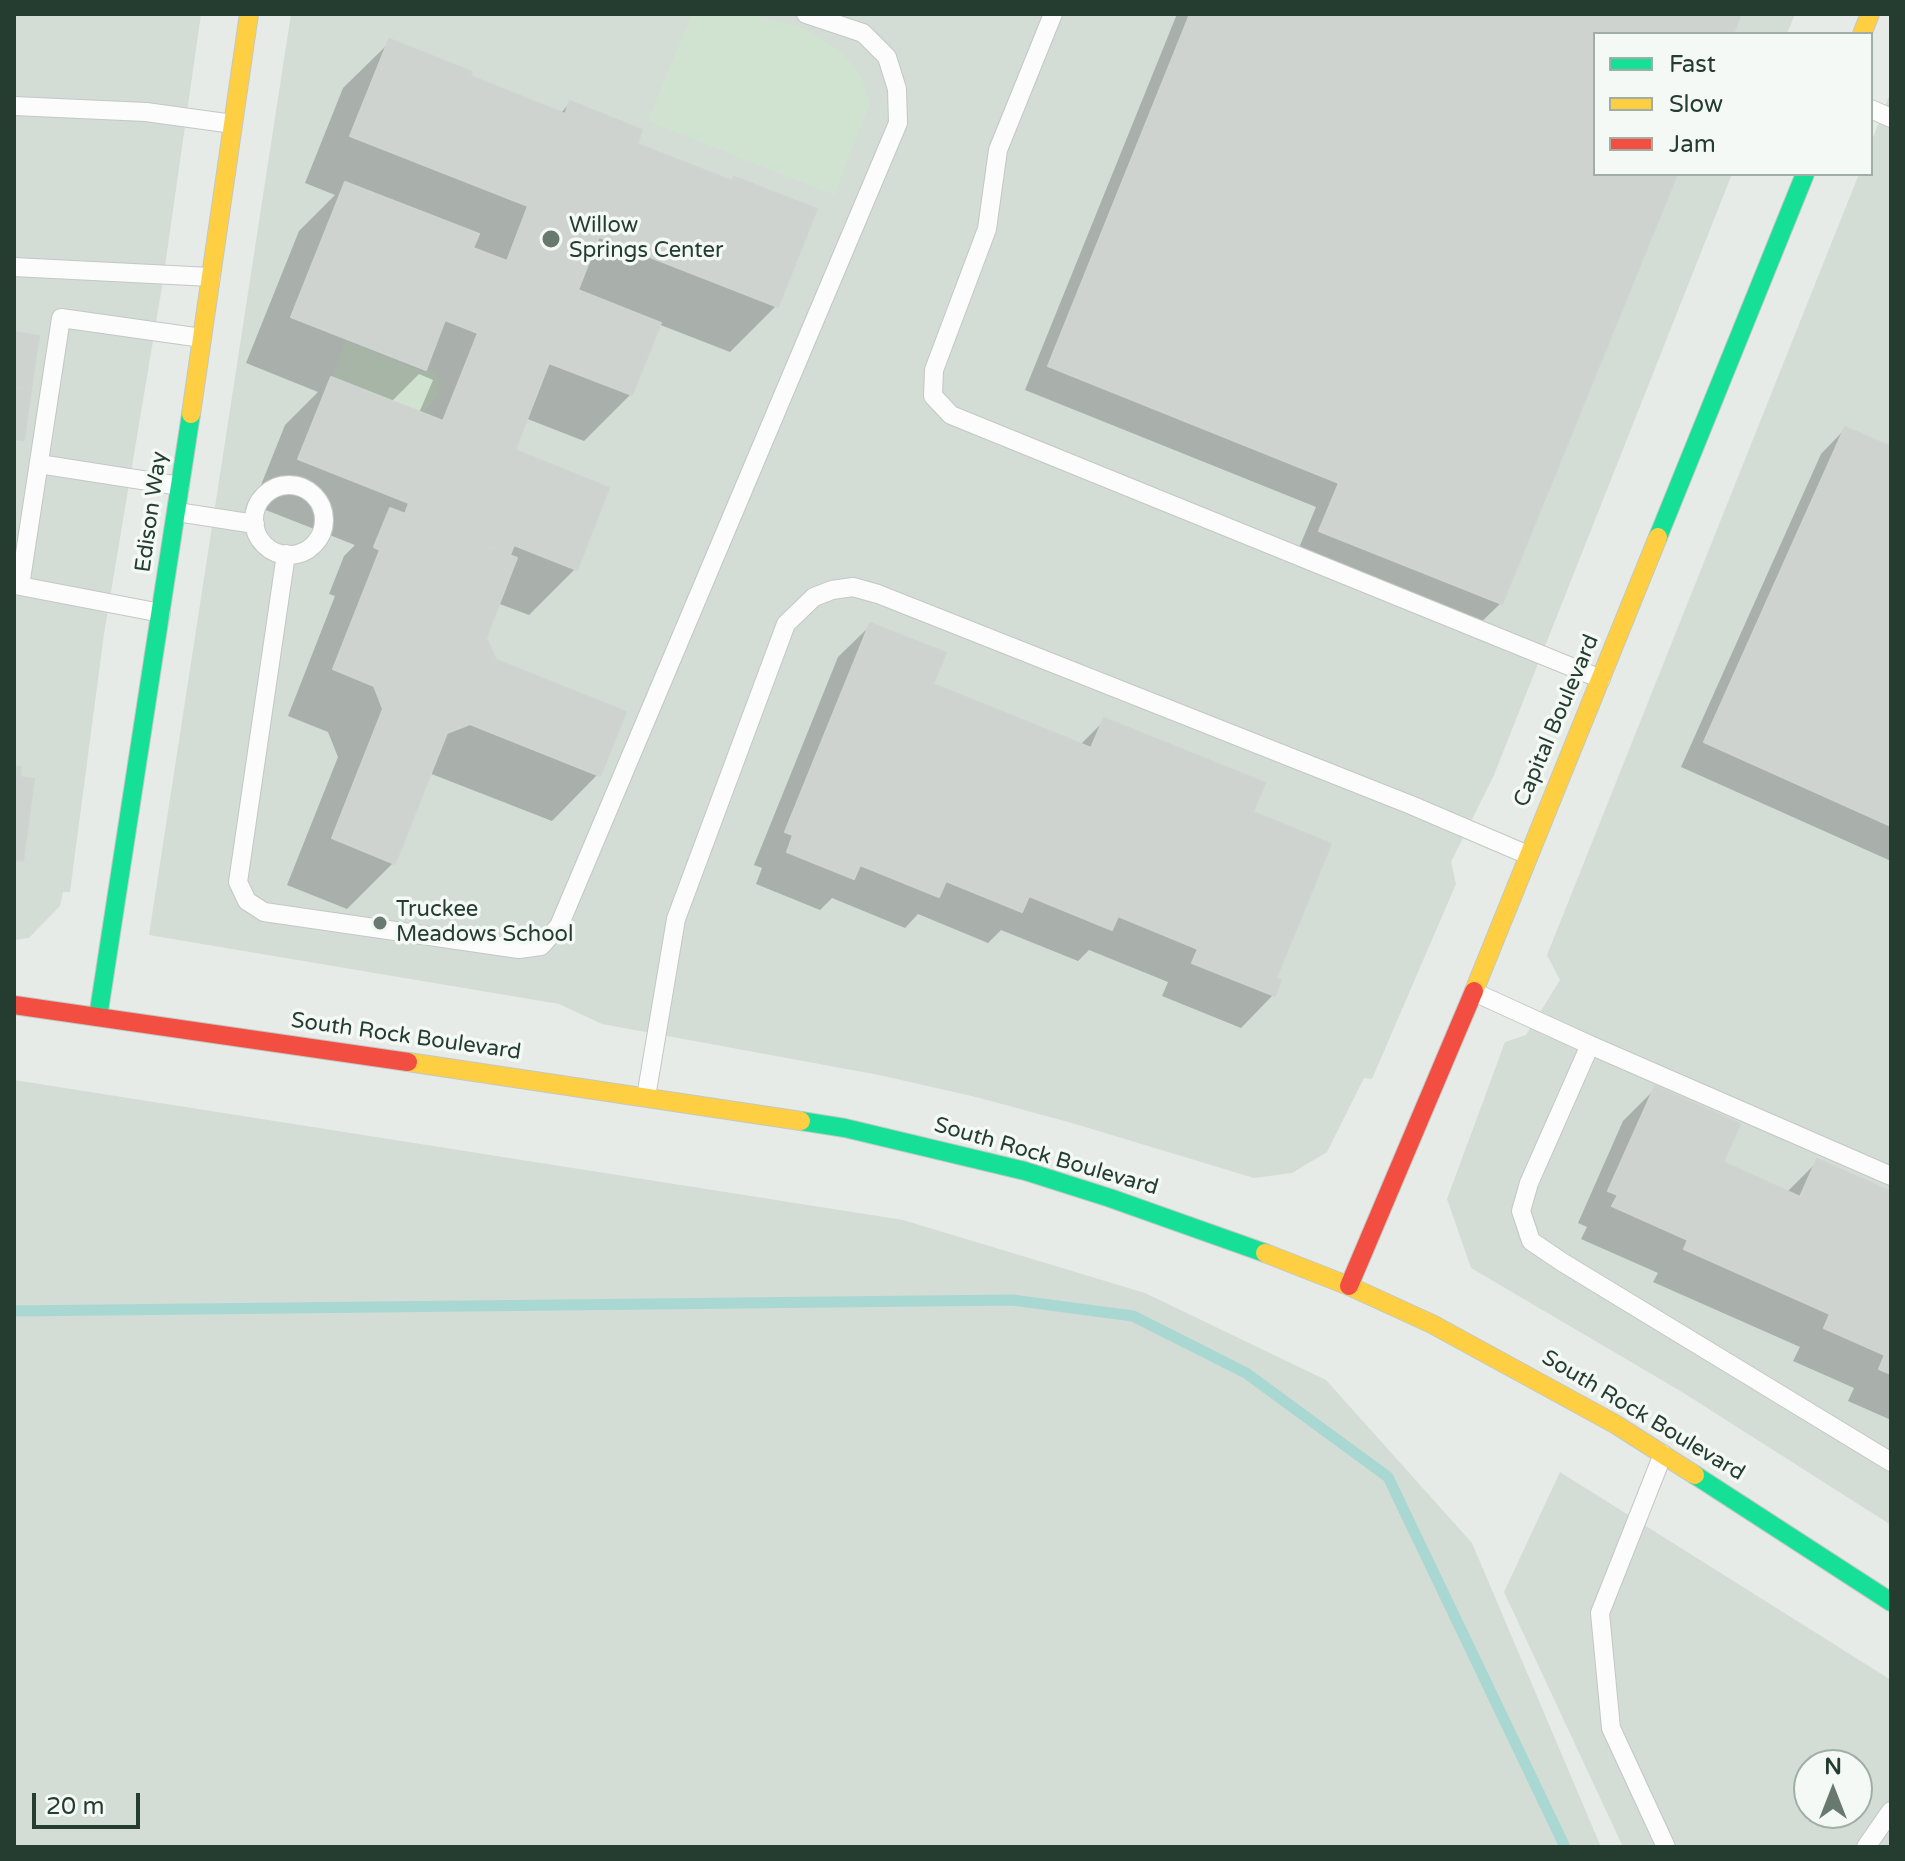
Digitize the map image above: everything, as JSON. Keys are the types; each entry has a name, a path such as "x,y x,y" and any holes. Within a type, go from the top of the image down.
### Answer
{"street":[{"name":"Edison Way","path":"98,1017 177,512 249,14"},
{"name":"Capital Boulevard","path":"1349,1286 1474,992 1804,176"},
{"name":"South Rock Boulevard","path":"14,1005 845,1128 1025,1171 1198,1227 1349,1286 1432,1324 1524,1372 1663,1454 1891,1602"}],"lane":[{"path":"286,554 238,882 247,901 264,912 519,949 541,946 559,926 898,123 897,89 887,57 863,33 806,14"},
{"path":"1053,14 998,150 987,229 934,370 933,396 951,415 1601,679"},
{"path":"14,106 146,112 233,124"},
{"path":"14,267 211,277"},
{"path":"161,613 20,586 61,318 202,338"},
{"path":"39,464 180,486"},
{"path":"288,485 310,491 323,509 322,532 307,549 286,554 265,544 255,524 259,502 277,487 288,485"},
{"path":"177,512 255,524"},
{"path":"646,1097 676,919 786,624 814,597 832,590 853,587 878,594 1411,805 1528,855"},
{"path":"1474,992 1891,1176"},
{"path":"1590,1045 1529,1183 1521,1211 1531,1241 1891,1462"},
{"path":"1663,1454 1600,1613 1611,1728 1666,1847"},
{"path":"1866,1847 1891,1811"}],"shaded area":[{"path":"14,14 201,14 162,287 104,634 70,892 63,892 60,906 29,938 14,940"},
{"path":"291,14 1795,14 1788,32 1593,32 1593,176 1731,176 1494,775 1451,862 1456,884 1372,1079 1364,1078 1327,1152 1292,1173 1254,1178 976,1097 879,1075 602,1024 559,1004 149,935"},
{"path":"1891,91 1891,1525 1682,1392 1471,1268 1447,1199 1505,1042 1526,1035 1560,980 1547,955 1858,176 1873,176 1873,138"},
{"path":"14,1080 903,1220 1145,1293 1326,1380 1472,1543 1601,1847 14,1847"},
{"path":"1560,1472 1891,1680 1891,1847 1623,1847 1504,1592"}],"green space":[{"path":"692,14 750,14 803,28 839,50 860,74 870,103 834,195 648,121"},
{"path":"346,341 423,372 426,366 437,373 440,385 436,397 422,414 332,378"}],"building":[{"path":"1190,14 1741,14 1734,32 1593,32 1593,176 1676,176 1502,604 1319,531 1339,483 1048,366"},
{"path":"389,39 565,114 570,101 642,130 637,144 732,181 734,177 817,209 778,307 599,237 578,290 661,323 632,395 549,363 515,450 609,488 577,570 514,545 510,555 405,514 409,503 298,459 331,377 443,421 478,333 445,320 426,370 291,317 345,182 479,234 473,248 507,261 528,206 350,136"},
{"path":"14,332 39,336 31,389 14,387"},
{"path":"14,387 31,389 24,440 14,439"},
{"path":"1845,427 1891,447 1891,826 1704,742"},
{"path":"390,508 517,558 486,638 496,660 626,712 600,776 470,724 447,733 395,864 332,838 383,709 374,686 333,669 380,550 374,547"},
{"path":"870,623 946,653 933,684 1091,748 1104,718 1265,783 1253,812 1331,844 1276,978 1281,980 1275,996 1192,963 1198,949 1118,916 1112,930 1029,896 1022,912 946,881 939,897 860,865 854,879 787,852 793,835 785,832"},
{"path":"14,766 21,767 20,777 34,779 23,861 14,860"},
{"path":"1655,1086 1740,1124 1723,1162 1800,1197 1817,1159 1891,1192 1891,1374 1879,1369 1885,1355 1824,1328 1830,1314 1684,1249 1688,1240 1612,1206 1618,1195 1608,1191"}],"waterway":[{"path":"14,1311 1012,1300 1133,1316 1246,1373 1388,1477 1565,1847"}],"traffic: fast":[{"path":"1658,537 1804,176"},
{"path":"98,1017 191,414"},
{"path":"801,1121 845,1128 1025,1171 1265,1253"},
{"path":"1695,1475 1891,1602"}],"traffic: slow":[{"path":"191,414 249,14"},
{"path":"1863,32 1870,14"},
{"path":"1474,991 1658,537"},
{"path":"408,1062 801,1121"},
{"path":"1265,1253 1349,1286 1432,1324 1615,1424 1695,1475"}],"traffic: jam":[{"path":"1349,1286 1474,991"},
{"path":"14,1005 408,1062"}],"place":[{"name":"Willow Springs Center","path":"551,239"},
{"name":"Truckee Meadows School","path":"380,923"}]}
